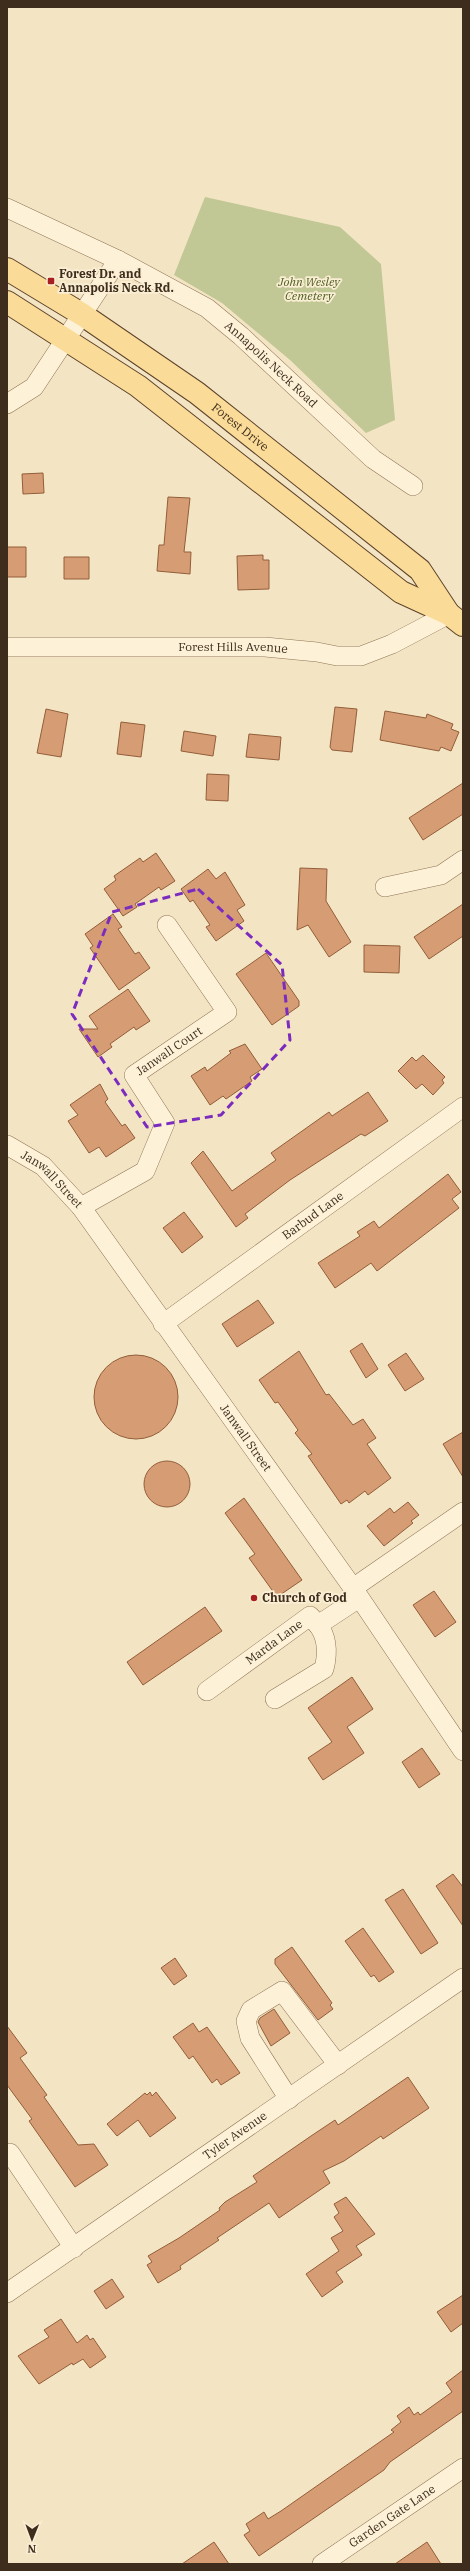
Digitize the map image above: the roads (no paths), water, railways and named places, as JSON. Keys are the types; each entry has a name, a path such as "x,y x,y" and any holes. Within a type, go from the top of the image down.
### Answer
{"main road":[{"name":"Forest Drive","path":"7,269 83,315 197,393 420,570 456,620"},
{"path":"7,302 138,386 401,592 456,620"}],"street":[{"name":"Annapolis Neck Road","path":"7,208 118,260 207,308 241,336 373,459 413,486"},
{"path":"7,404 34,387 118,260"},
{"name":"Forest Hills Avenue","path":"7,647 265,647 317,652 337,656 361,656 456,620"},
{"path":"385,887 441,875 463,860"},
{"name":"Janwall Court","path":"81,1207 145,1171 162,1130 164,1123 134,1075 227,1012 167,925"},
{"name":"Barbud Lane","path":"163,1324 463,1107"},
{"name":"Janwall Street","path":"7,1145 43,1166 81,1207 356,1593 463,1751"},
{"name":"Marda Lane","path":"207,1691 310,1616 318,1625 356,1593 463,1512"},
{"path":"275,1699 324,1669 327,1654 323,1632 318,1625"},
{"name":"Tyler Avenue","path":"7,2293 463,1978"},
{"path":"289,2098 250,2038 246,2021 251,2010 282,1991 338,2065"},
{"path":"10,2153 74,2248"},
{"name":"Garden Gate Lane","path":"322,2564 463,2468"}],"place":[{"name":"Forest Dr. and Annapolis Neck Rd.","path":"51,281"},
{"name":"Church of God","path":"254,1598"}],"park label":[{"name":"John Wesley Cemetery","path":"309,289"}]}
